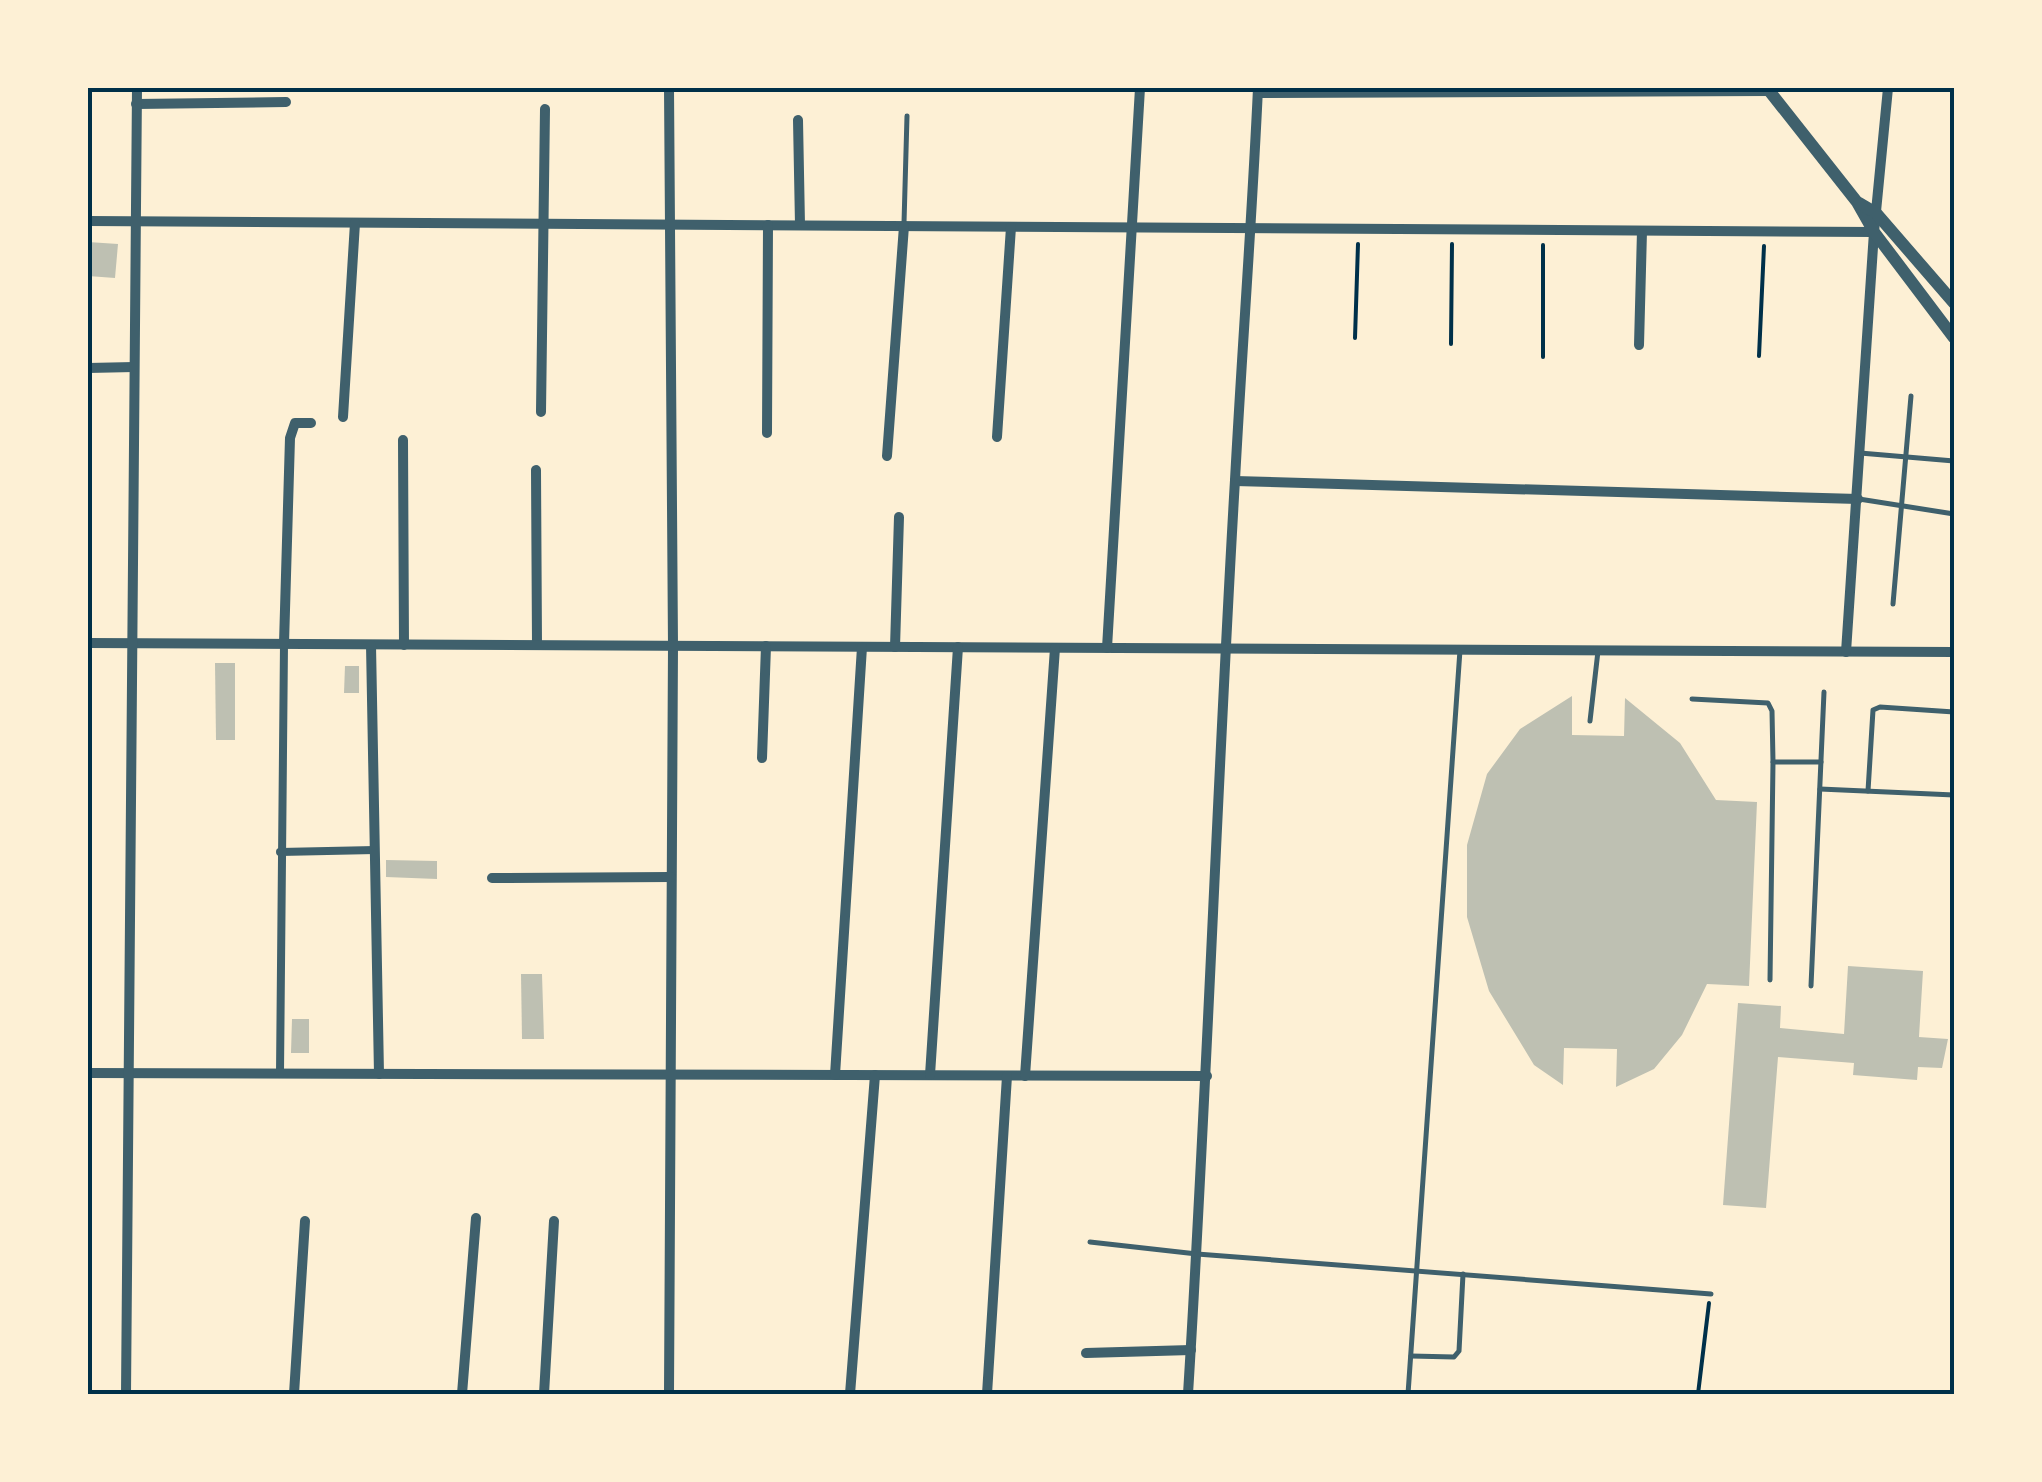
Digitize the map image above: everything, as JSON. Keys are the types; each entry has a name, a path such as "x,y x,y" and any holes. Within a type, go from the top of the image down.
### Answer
{"street":[{"path":"126,1394 136,88"},
{"path":"668,88 673,646 669,1394"},
{"path":"1107,648 1140,88"},
{"path":"1846,652 1874,232 1888,88"},
{"path":"1188,1394 1208,1076 1234,481 1258,90 1769,89 1857,202 1874,232 1954,338"},
{"path":"136,104 286,102"},
{"path":"541,412 544,109"},
{"path":"798,120 800,225"},
{"path":"1857,202 1876,213 1954,303"},
{"path":"88,221 1874,232"},
{"path":"343,417 355,222"},
{"path":"767,433 768,225"},
{"path":"886,456 904,226"},
{"path":"996,437 1011,226"},
{"path":"1640,345 1642,230"},
{"path":"88,368 134,367"},
{"path":"280,1073 280,852 290,438 296,423 311,423"},
{"path":"403,440 404,645"},
{"path":"536,470 536,645"},
{"path":"1234,481 1858,499"},
{"path":"895,647 899,517"},
{"path":"88,643 1954,652"},
{"path":"371,644 379,1074"},
{"path":"762,758 766,646"},
{"path":"835,1075 862,647"},
{"path":"930,1075 958,648"},
{"path":"1025,1076 1055,648"},
{"path":"280,852 374,850"},
{"path":"492,878 671,877"},
{"path":"88,1073 1208,1076"},
{"path":"850,1394 875,1075"},
{"path":"987,1394 1007,1076"},
{"path":"462,1394 476,1218"},
{"path":"294,1394 305,1221"},
{"path":"544,1394 554,1222"},
{"path":"1086,1352 1191,1350"}],"lane":[{"path":"904,226 908,116"},
{"path":"1893,604 1908,458 1910,396"},
{"path":"1860,453 1954,461"},
{"path":"1858,499 1954,514"},
{"path":"1408,1394 1460,650"},
{"path":"1590,721 1598,650"},
{"path":"1811,986 1824,692"},
{"path":"1692,699 1768,703 1772,710 1770,980"},
{"path":"1868,791 1873,710 1880,707 1954,712"},
{"path":"1773,762 1821,762"},
{"path":"1820,790 1954,795"},
{"path":"1090,1242 1197,1254 1711,1294"},
{"path":"1410,1356 1454,1357 1459,1351 1462,1274"}],"path":[{"path":"1355,338 1358,229"},
{"path":"1451,344 1452,230"},
{"path":"1543,230 1543,358"},
{"path":"1758,356 1765,232"},
{"path":"1698,1394 1711,1294"}],"building":[{"path":"88,242 118,244 115,278 88,276"},
{"path":"215,663 235,663 235,740 216,740"},
{"path":"345,666 359,666 359,693 344,693"},
{"path":"1572,696 1572,735 1624,736 1625,698 1680,743 1716,800 1757,802 1749,986 1707,984 1682,1035 1654,1069 1616,1087 1617,1049 1564,1048 1563,1085 1534,1065 1489,991 1467,917 1467,845 1487,774 1520,729"},
{"path":"386,860 437,861 437,879 386,877"},
{"path":"1848,966 1923,971 1919,1037 1948,1039 1942,1068 1918,1067 1917,1080 1853,1075 1854,1063 1778,1057 1766,1208 1723,1205 1738,1003 1781,1006 1780,1028 1844,1034"},
{"path":"521,974 542,974 544,1039 522,1039"},
{"path":"292,1019 309,1019 309,1053 291,1053"}]}
